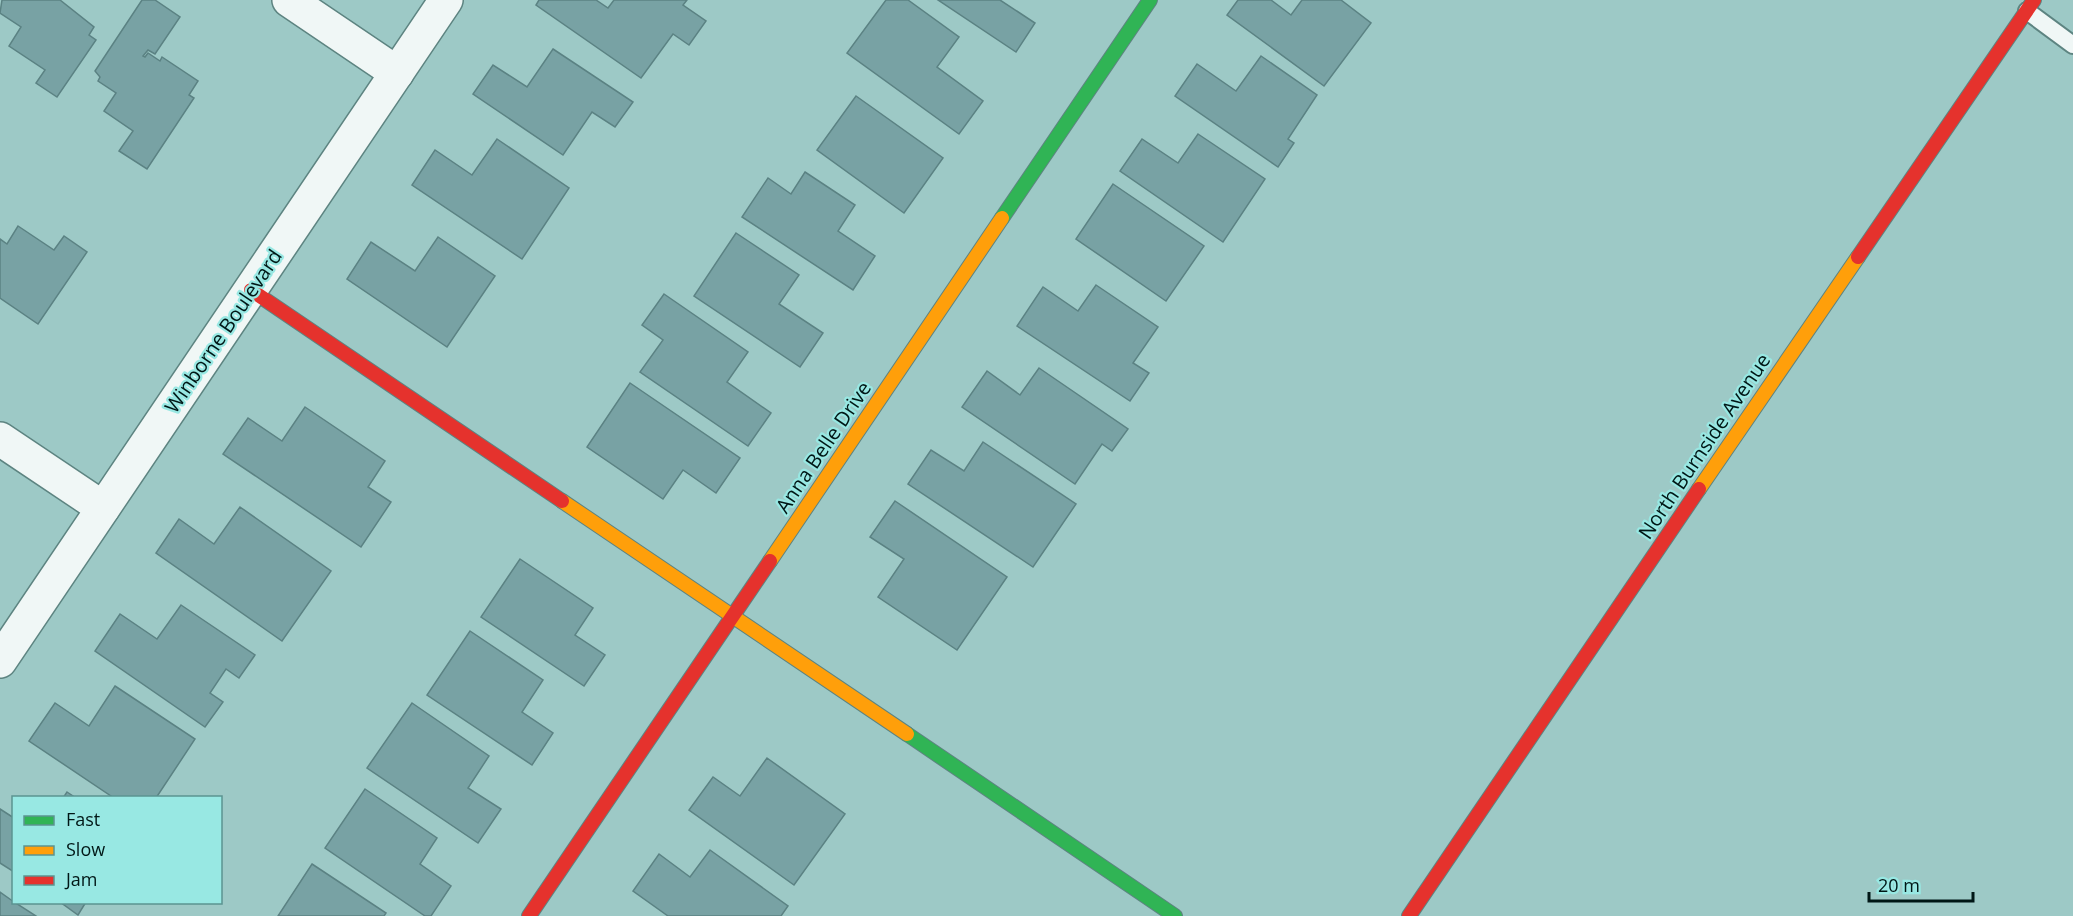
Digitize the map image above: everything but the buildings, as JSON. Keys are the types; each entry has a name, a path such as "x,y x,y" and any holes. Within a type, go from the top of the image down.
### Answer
{"street":[{"path":"289,0 397,74"},
{"name":"Winborne Boulevard","path":"0,661 446,0"},
{"name":"Anna Belle Drive","path":"530,916 1150,0"},
{"name":"North Burnside Avenue","path":"1409,916 2031,5"},
{"path":"251,290 1175,916"},
{"path":"0,439 103,508"}],"lane":[{"path":"2031,5 2073,45"}],"traffic: fast":[{"path":"1002,218 1150,0"},
{"path":"907,734 1175,916"}],"traffic: slow":[{"path":"770,561 1002,218"},
{"path":"1699,489 1858,257"},
{"path":"562,501 907,734"}],"traffic: jam":[{"path":"1858,257 2034,0"},
{"path":"251,290 562,501"},
{"path":"1409,916 1699,489"},
{"path":"529,916 770,561"}]}
